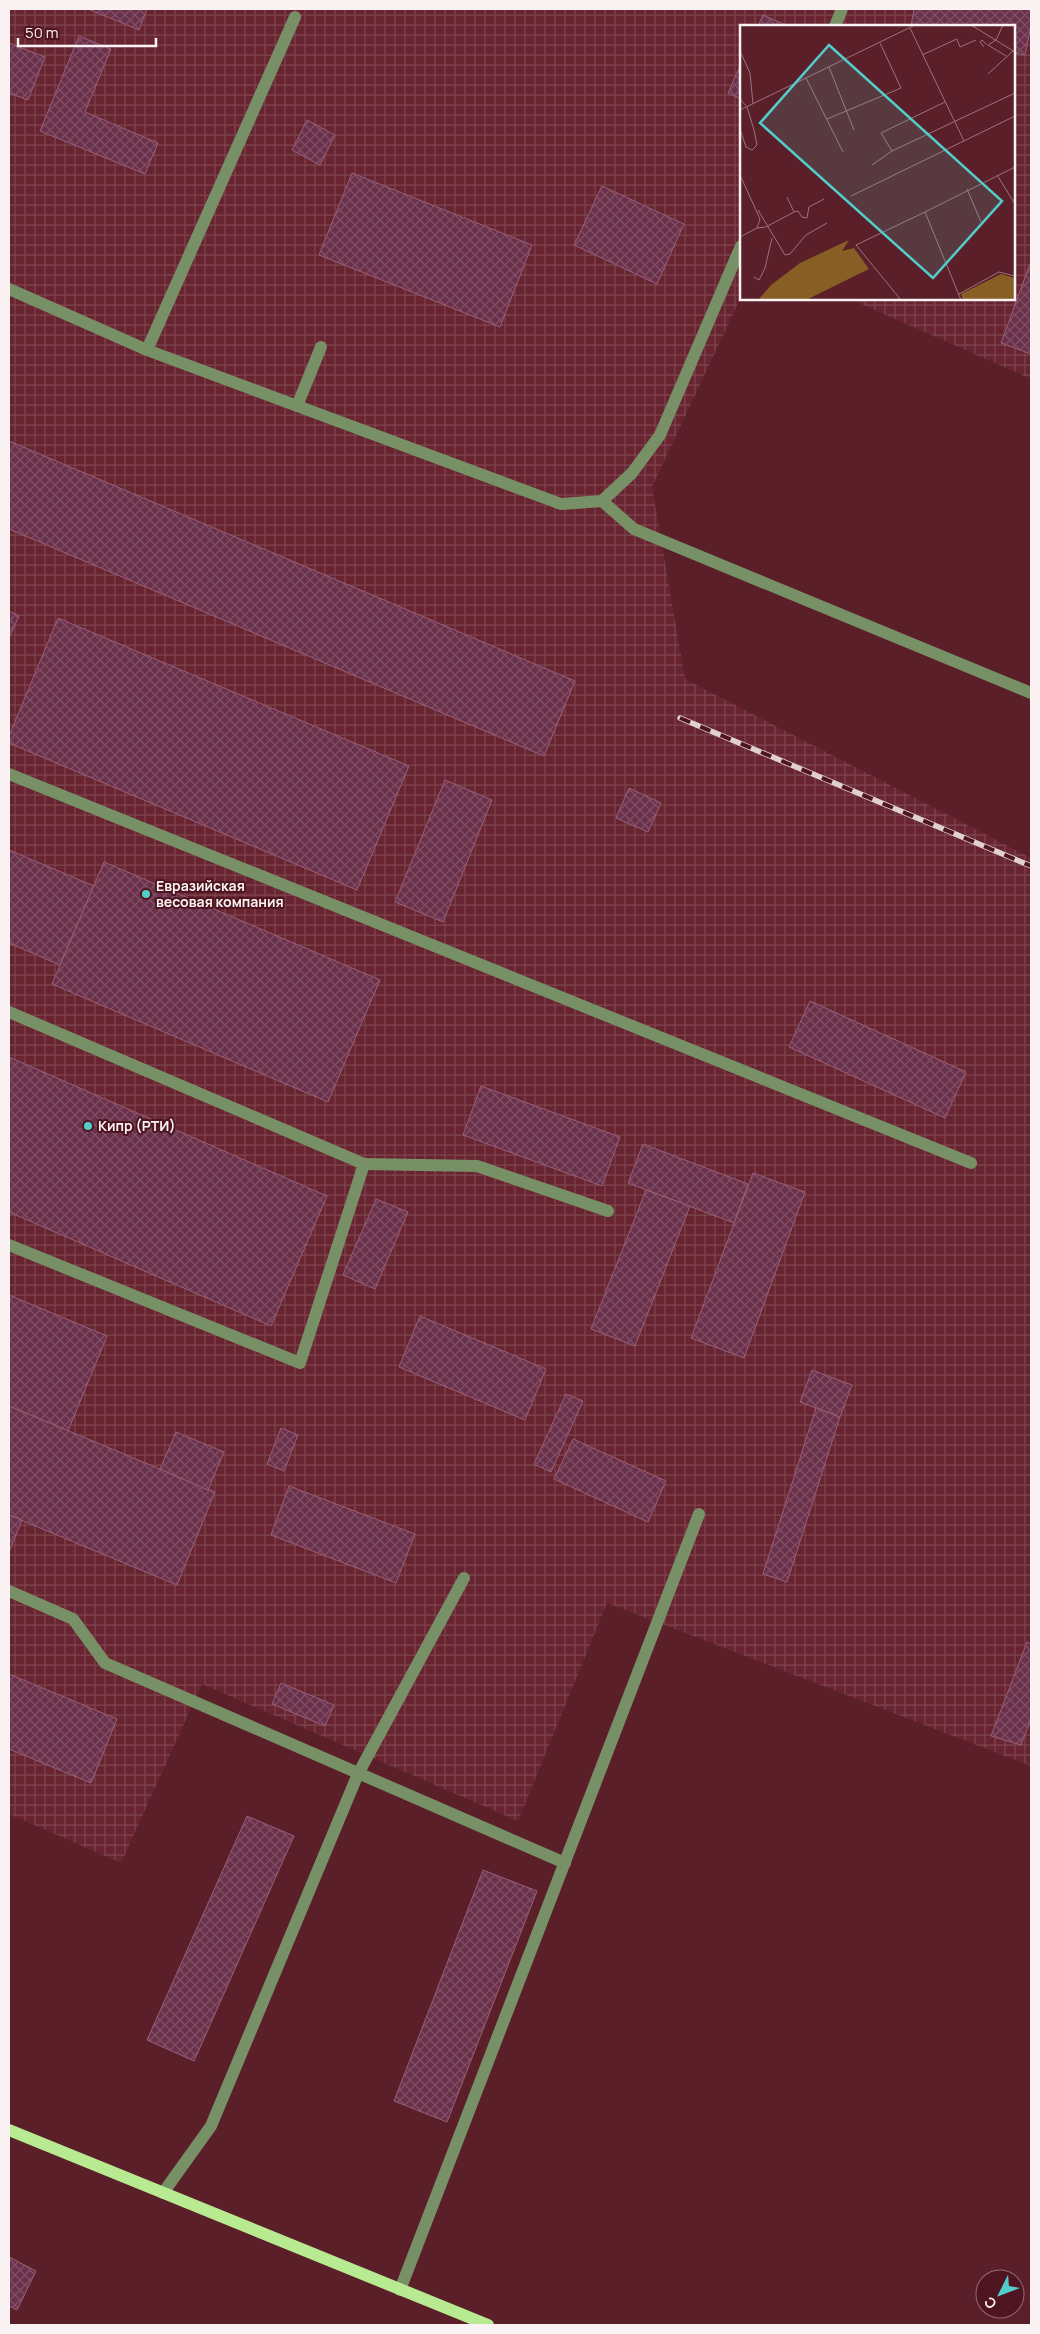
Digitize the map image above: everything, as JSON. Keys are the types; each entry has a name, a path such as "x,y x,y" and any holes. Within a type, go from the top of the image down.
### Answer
{"main road":[{"path":"9,2130 488,2325"}],"street":[{"path":"835,25 842,9"},
{"path":"146,350 295,17"},
{"path":"9,289 146,350 561,504 602,501 632,473 660,435 740,248"},
{"path":"298,406 321,347"},
{"path":"602,501 634,529 1031,693"},
{"path":"9,774 971,1163"},
{"path":"9,1012 364,1164 477,1166 608,1212"},
{"path":"9,1246 300,1363 364,1164"},
{"path":"400,2290 699,1514"},
{"path":"163,2193 211,2126 358,1774 464,1578"},
{"path":"9,1591 73,1619 105,1663 564,1863"}],"shaded area":[{"path":"9,9 1031,9 1031,379 852,300 1015,300 1015,25 740,25 740,299 652,487 685,679 1031,858 1031,1766 607,1603 518,1821 202,1684 121,1863 9,1814"}],"building":[{"path":"88,9 147,9 139,30"},
{"path":"914,9 1031,9 1031,26 1025,55 1015,53 1015,25 911,25"},
{"path":"763,15 786,25 758,25"},
{"path":"79,36 111,49 85,112 158,143 145,174 40,131"},
{"path":"9,43 45,57 28,100 9,93"},
{"path":"740,66 740,99 728,93"},
{"path":"307,120 335,135 320,165 292,150"},
{"path":"352,173 532,245 500,327 319,255"},
{"path":"602,186 684,224 657,284 574,245"},
{"path":"1031,261 1031,354 1001,343"},
{"path":"9,441 575,681 544,756 9,529"},
{"path":"9,611 19,616 9,638"},
{"path":"58,618 409,766 357,890 9,743 9,736"},
{"path":"445,780 492,800 443,922 395,902"},
{"path":"629,788 661,803 648,832 616,818"},
{"path":"9,850 94,886 60,965 9,943"},
{"path":"104,862 380,980 328,1102 52,984"},
{"path":"810,1001 966,1072 945,1118 789,1047"},
{"name":"Кипр (РТИ)","path":"9,1057 327,1196 271,1326 9,1212"},
{"path":"481,1086 620,1137 602,1186 463,1135"},
{"path":"643,1144 748,1184 734,1223 628,1183"},
{"path":"753,1173 805,1192 744,1358 691,1338"},
{"path":"646,1190 690,1206 635,1346 591,1329"},
{"path":"376,1199 408,1212 375,1289 343,1275"},
{"path":"9,1295 107,1336 68,1431 9,1406"},
{"path":"420,1316 546,1369 525,1420 399,1367"},
{"path":"812,1370 852,1385 840,1417 800,1402"},
{"path":"566,1394 583,1401 551,1472 534,1464"},
{"path":"9,1406 215,1492 177,1585 9,1515"},
{"path":"816,1408 840,1417 787,1582 763,1574"},
{"path":"281,1428 298,1435 284,1471 267,1464"},
{"path":"176,1432 224,1452 208,1490 160,1469"},
{"path":"573,1439 666,1481 648,1522 554,1479"},
{"path":"289,1486 415,1534 396,1583 271,1535"},
{"path":"9,1515 22,1520 9,1552"},
{"path":"1027,1642 1031,1644 1031,1719 1021,1745 991,1736"},
{"path":"9,1674 117,1719 91,1783 9,1749"},
{"path":"281,1683 334,1705 325,1726 272,1704"},
{"path":"247,1816 294,1836 194,2061 147,2040"},
{"path":"483,1870 537,1891 447,2122 394,2101"},
{"path":"9,2257 36,2271 17,2310 9,2306"}],"railway":[{"path":"680,718 1031,866"}],"place":[{"name":"Евразийская весовая компания","path":"146,894"},
{"name":"Кипр (РТИ)","path":"88,1126"}]}
